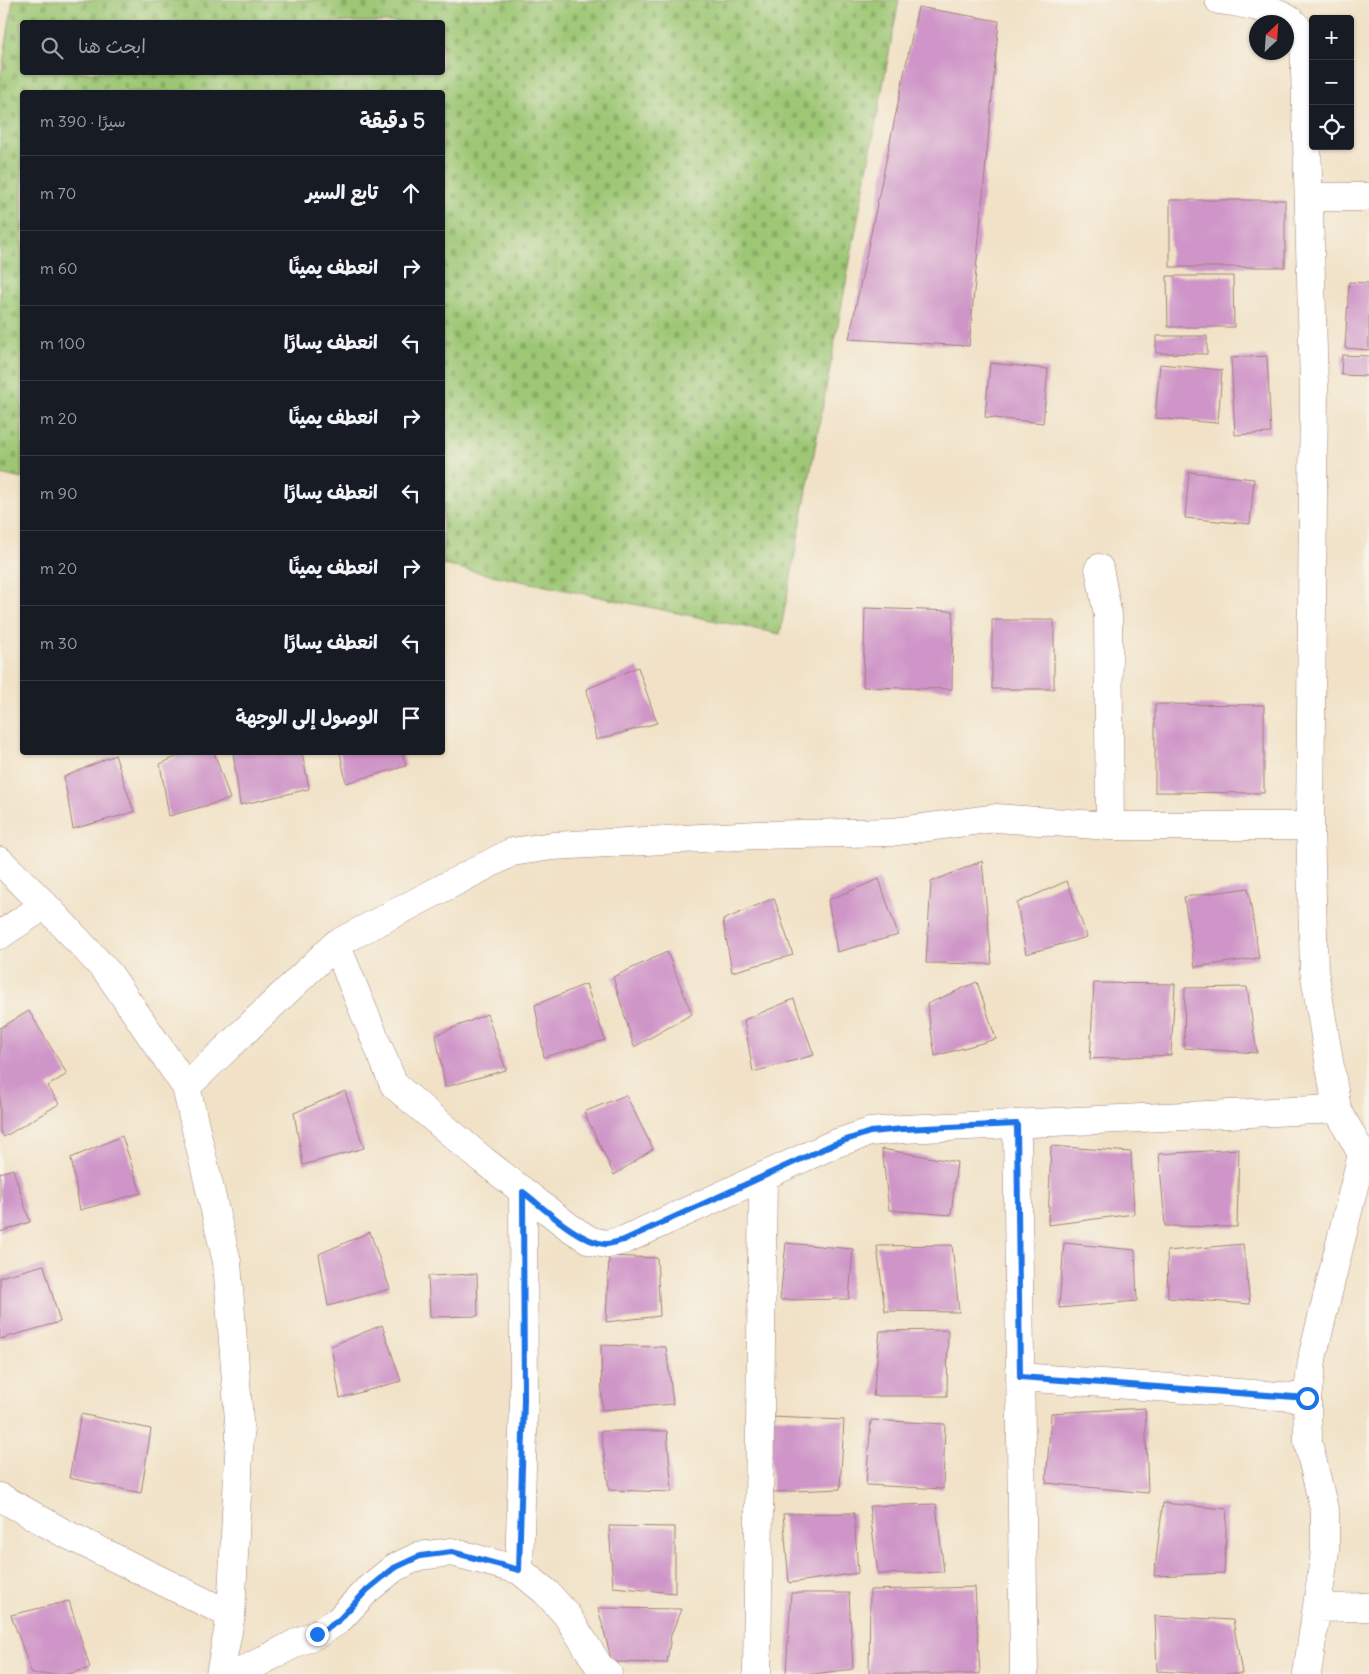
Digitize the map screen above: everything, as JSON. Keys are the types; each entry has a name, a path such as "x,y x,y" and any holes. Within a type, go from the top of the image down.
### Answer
{"street":[{"path":"1219,0 1237,2 1275,13 1292,22 1304,36 1314,385 1310,826 1314,970 1337,1109 1365,1156 1313,1354 1307,1398 1308,1442 1325,1513 1325,1551 1307,1674"},
{"path":"1309,197 1369,197"},
{"path":"1099,568 1108,616 1110,826"},
{"path":"186,1087 336,944 512,852 553,846 757,836 892,832 996,818 1110,826 1310,826"},
{"path":"0,861 45,905 109,974 186,1087 227,1262 240,1434 231,1615 220,1674"},
{"path":"0,935 45,905"},
{"path":"336,944 394,1085 523,1192 569,1227 591,1241 607,1244 624,1240 834,1144 870,1132 1337,1109"},
{"path":"1017,1124 1024,1674"},
{"path":"757,1674 763,1176"},
{"path":"519,1570 524,1399 523,1192"},
{"path":"1020,1377 1307,1398"},
{"path":"0,1497 62,1532 231,1615"},
{"path":"237,1674 317,1634 338,1621 367,1590 394,1568 420,1556 452,1552 519,1570 546,1592 566,1614 599,1666 608,1674"},
{"path":"1317,1608 1369,1607"}],"green space":[{"path":"13,0 899,0 780,634 445,565 445,90 20,90 20,479 0,474 0,82"}],"building":[{"path":"918,7 999,21 969,346 849,339"},
{"path":"1170,200 1285,200 1285,267 1170,267"},
{"path":"1167,276 1233,276 1234,327 1168,327"},
{"path":"1349,282 1369,283 1369,350 1345,348"},
{"path":"1156,336 1207,336 1207,354 1156,353"},
{"path":"1342,355 1369,356 1369,376 1341,375"},
{"path":"1267,356 1271,433 1235,435 1231,358"},
{"path":"990,363 1048,369 1043,423 985,417"},
{"path":"1160,364 1222,370 1218,423 1155,418"},
{"path":"1189,472 1254,479 1250,524 1185,518"},
{"path":"865,608 953,611 952,689 863,687"},
{"path":"992,620 1054,620 1054,689 992,689"},
{"path":"638,667 657,723 596,740 587,689"},
{"path":"1155,704 1264,705 1264,793 1155,792"},
{"path":"115,755 134,812 73,829 64,777"},
{"path":"180,755 215,755 230,799 169,816 160,764"},
{"path":"233,755 303,755 309,789 240,805"},
{"path":"341,755 403,755 406,766 346,783"},
{"path":"982,861 992,964 926,963 931,882"},
{"path":"879,879 898,935 837,952 828,900"},
{"path":"1067,881 1087,937 1026,954 1017,903"},
{"path":"1248,888 1259,958 1195,967 1184,897"},
{"path":"774,898 793,955 732,972 723,920"},
{"path":"667,952 692,1014 634,1047 613,977"},
{"path":"977,982 996,1039 935,1056 927,1004"},
{"path":"1094,983 1175,984 1171,1055 1090,1059"},
{"path":"586,984 605,1040 544,1057 535,1005"},
{"path":"1247,987 1257,1053 1184,1048 1185,988"},
{"path":"794,999 814,1055 753,1072 744,1020"},
{"path":"29,1011 67,1074 48,1086 59,1104 4,1137 0,1131 0,1028"},
{"path":"487,1014 506,1070 445,1087 436,1035"},
{"path":"345,1091 364,1148 303,1165 294,1113"},
{"path":"626,1095 653,1149 614,1175 584,1112"},
{"path":"122,1136 141,1193 80,1210 71,1158"},
{"path":"1051,1146 1131,1152 1134,1214 1048,1225"},
{"path":"882,1149 957,1162 951,1215 889,1210"},
{"path":"1239,1149 1237,1227 1165,1226 1159,1154"},
{"path":"13,1169 30,1222 0,1232 0,1173"},
{"path":"370,1232 390,1289 328,1306 319,1254"},
{"path":"786,1243 853,1249 849,1299 780,1300"},
{"path":"1064,1243 1135,1250 1137,1301 1059,1308"},
{"path":"1243,1244 1250,1304 1168,1298 1167,1251"},
{"path":"952,1245 959,1312 885,1311 877,1246"},
{"path":"609,1256 657,1258 660,1316 606,1322"},
{"path":"44,1265 60,1322 0,1339 0,1277"},
{"path":"477,1274 478,1316 430,1317 428,1276"},
{"path":"382,1325 401,1381 340,1398 331,1346"},
{"path":"948,1330 947,1396 873,1396 880,1331"},
{"path":"601,1345 666,1347 673,1404 602,1410"},
{"path":"1145,1408 1148,1493 1046,1483 1051,1413"},
{"path":"81,1414 151,1429 141,1493 69,1478"},
{"path":"770,1417 844,1420 840,1489 772,1492"},
{"path":"871,1420 945,1424 943,1489 866,1485"},
{"path":"601,1431 667,1431 672,1492 609,1490"},
{"path":"1163,1503 1227,1509 1224,1573 1154,1576"},
{"path":"936,1504 944,1572 878,1574 869,1506"},
{"path":"854,1513 858,1573 789,1583 783,1514"},
{"path":"609,1526 675,1527 675,1593 613,1587"},
{"path":"975,1587 980,1674 869,1674 870,1590"},
{"path":"791,1593 849,1593 853,1669 814,1674 786,1674"},
{"path":"69,1601 90,1668 68,1674 32,1674 11,1615"},
{"path":"598,1608 681,1609 671,1635 667,1663 612,1662"},
{"path":"1155,1616 1233,1620 1242,1674 1157,1671"}],"route":[{"path":"317,1634 338,1621 367,1590 394,1568 420,1556 452,1552 519,1570 524,1399 523,1192 569,1227 591,1241 607,1244 624,1240 834,1144 870,1132 1017,1124 1020,1377 1307,1398"}]}
